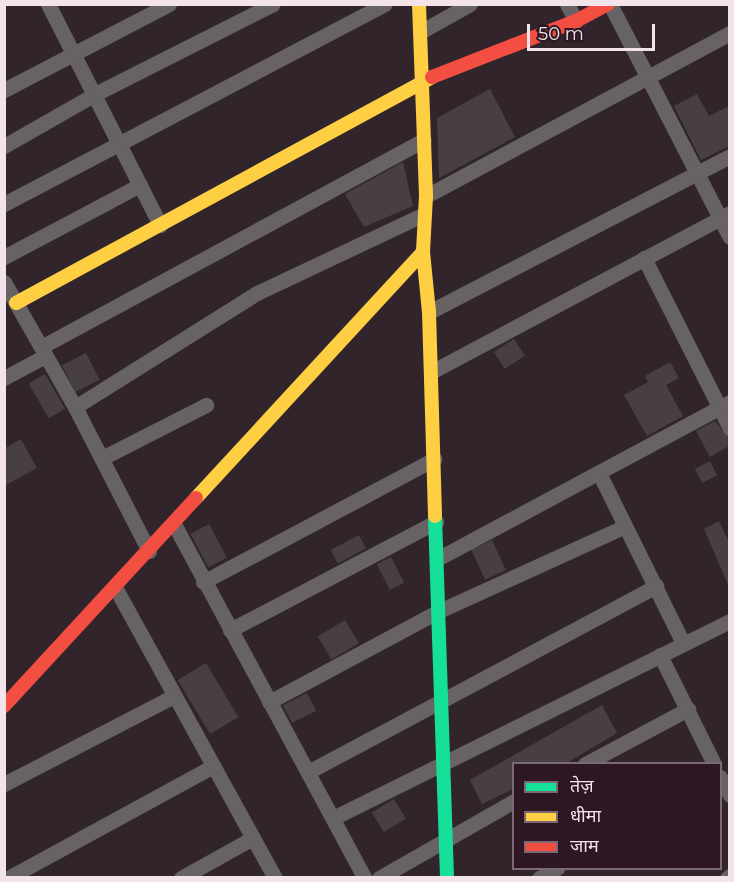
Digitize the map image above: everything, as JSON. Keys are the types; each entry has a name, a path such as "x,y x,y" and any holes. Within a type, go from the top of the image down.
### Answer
{"street":[{"path":"48,4 160,225"},
{"path":"4,90 169,4"},
{"path":"4,146 95,94 273,4"},
{"path":"4,204 385,4"},
{"path":"419,4 426,196 423,252 432,372 447,878"},
{"path":"420,32 470,4"},
{"path":"567,4 576,21"},
{"path":"16,303 423,80 576,21 609,4 697,172 725,215 729,237"},
{"path":"426,196 729,33"},
{"path":"4,378 43,351 424,140"},
{"path":"429,312 729,156"},
{"path":"4,257 140,185"},
{"path":"75,407 257,293 424,214"},
{"path":"432,372 725,215"},
{"path":"4,706 423,252"},
{"path":"644,258 724,405 729,428"},
{"path":"4,282 75,407 149,551"},
{"path":"102,458 206,405"},
{"path":"437,559 724,405"},
{"path":"203,582 434,459"},
{"path":"599,473 623,527 656,586 683,643"},
{"path":"230,630 436,522"},
{"path":"174,524 203,582 365,878"},
{"path":"269,702 439,611 623,527"},
{"path":"308,772 442,698 656,586"},
{"path":"115,587 274,878"},
{"path":"333,818 729,621"},
{"path":"660,655 713,762"},
{"path":"4,784 174,696"},
{"path":"589,762 688,709"},
{"path":"8,878 213,766"},
{"path":"379,878 446,837 512,802"},
{"path":"181,878 253,838"},
{"path":"539,878 553,870"}],"building":[{"path":"490,89 515,137 439,178 437,118"},
{"path":"697,94 709,116 729,106 729,146 701,160 674,106"},
{"path":"403,162 413,206 364,227 345,194"},
{"path":"514,339 525,356 505,369 494,352"},
{"path":"86,353 100,380 76,392 62,365"},
{"path":"670,362 679,378 666,385 683,416 647,436 624,395 648,382 645,376"},
{"path":"45,374 65,409 49,418 29,384"},
{"path":"715,421 729,438 729,446 710,457 696,431"},
{"path":"21,439 37,468 4,486 4,449"},
{"path":"710,461 717,475 702,483 695,469"},
{"path":"719,521 729,542 729,587 704,529"},
{"path":"209,524 227,558 208,567 190,534"},
{"path":"359,535 366,548 338,563 331,550"},
{"path":"492,540 506,570 485,580 471,550"},
{"path":"391,557 404,583 390,590 377,564"},
{"path":"345,620 359,643 331,660 318,636"},
{"path":"206,663 238,717 210,734 178,680"},
{"path":"307,693 316,711 292,723 283,705"},
{"path":"602,705 617,733 568,762 512,762 512,789 482,804 470,780"},
{"path":"394,799 406,819 384,832 372,812"}],"traffic: fast":[{"path":"435,516 447,878"}],"traffic: slow":[{"path":"419,4 426,196 423,252 429,312 435,516"},
{"path":"16,303 432,77"},
{"path":"196,498 423,252"}],"traffic: jam":[{"path":"432,77 576,21 608,4"},
{"path":"4,706 196,498"}]}
